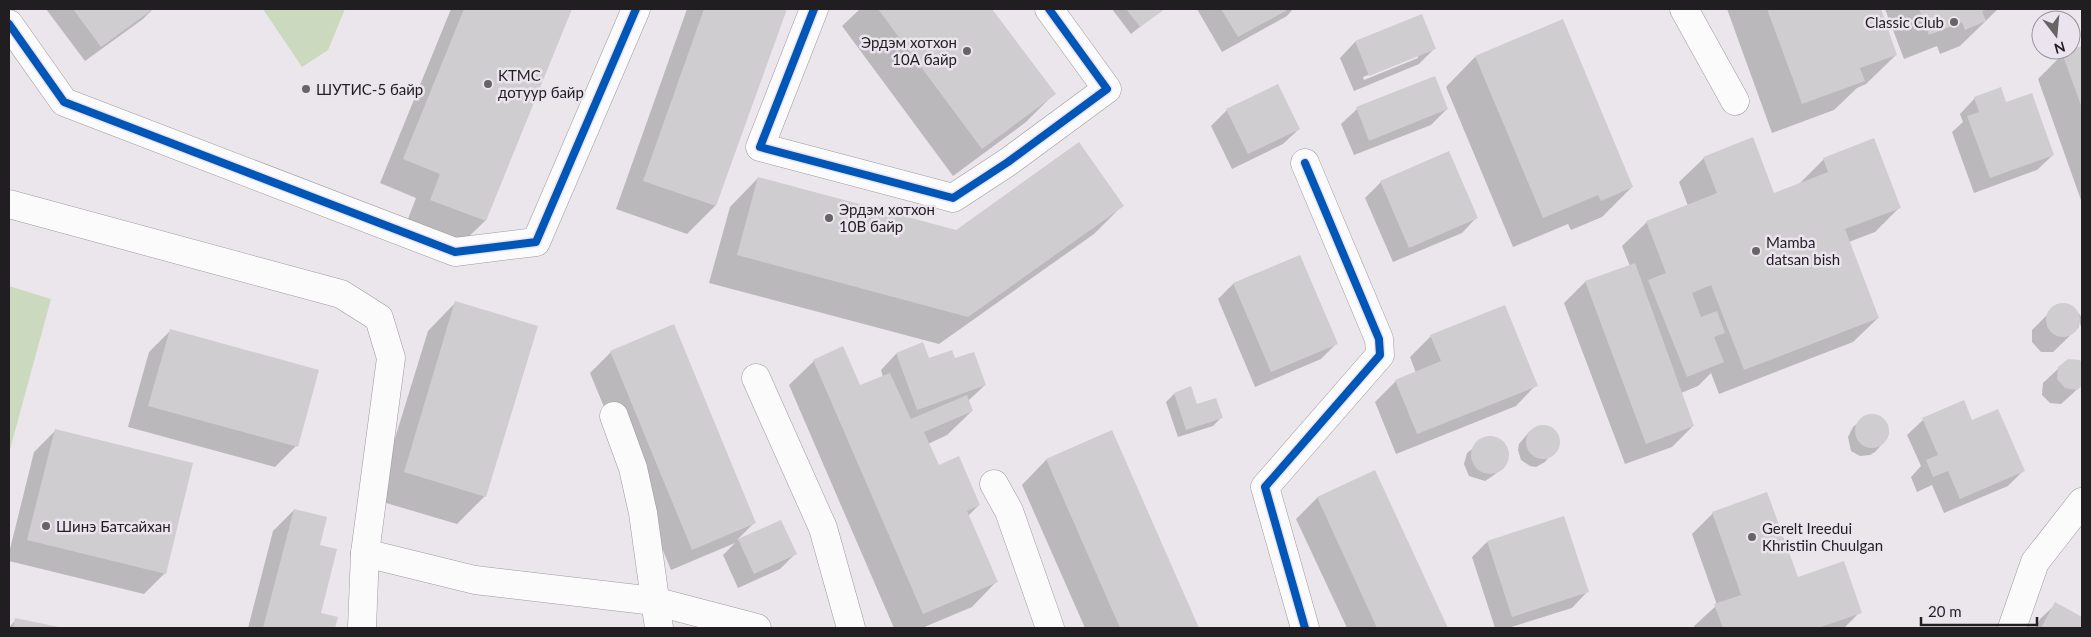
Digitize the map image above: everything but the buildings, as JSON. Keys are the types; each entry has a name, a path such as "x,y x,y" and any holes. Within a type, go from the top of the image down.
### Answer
{"street":[{"path":"9,24 64,102 455,252 536,242 636,9"},
{"path":"814,9 760,147 953,198 1008,162 1106,89 1049,9"},
{"path":"1684,9 1734,101"},
{"path":"1305,163 1379,339 1380,355 1265,487 1306,628"},
{"path":"9,204 342,294 379,318 390,358 365,553 362,628"},
{"path":"756,378 823,528 851,628"},
{"path":"614,416 633,468 643,513 659,628"},
{"path":"994,484 1009,511 1050,628"},
{"path":"2012,628 2035,562 2082,502"},
{"path":"365,553 474,580 654,601 757,628"}],"green space":[{"path":"263,9 345,9 328,50 302,67"},
{"path":"9,286 51,299 9,453"}],"cycle path":[{"path":"9,24 64,102 455,252 536,242 636,9"},
{"path":"814,9 760,147 953,198 1008,162 1107,89 1049,9"},
{"path":"1305,163 1379,339 1380,355 1265,487 1305,628"}],"place":[{"name":"Classic Club","path":"1954,22"},
{"name":"Эрдэм хотхон 10А байр","path":"967,51"},
{"name":"KTMC дотуур байр","path":"488,84"},
{"name":"ШУТИС-5 байр","path":"306,89"},
{"name":"Эрдэм хотхон 10В байр","path":"829,218"},
{"name":"Mamba datsan bish","path":"1756,251"},
{"name":"Шинэ Батсайхан","path":"46,526"},
{"name":"Gerelt Ireedui Khristiin Chuulgan","path":"1752,537"}]}
